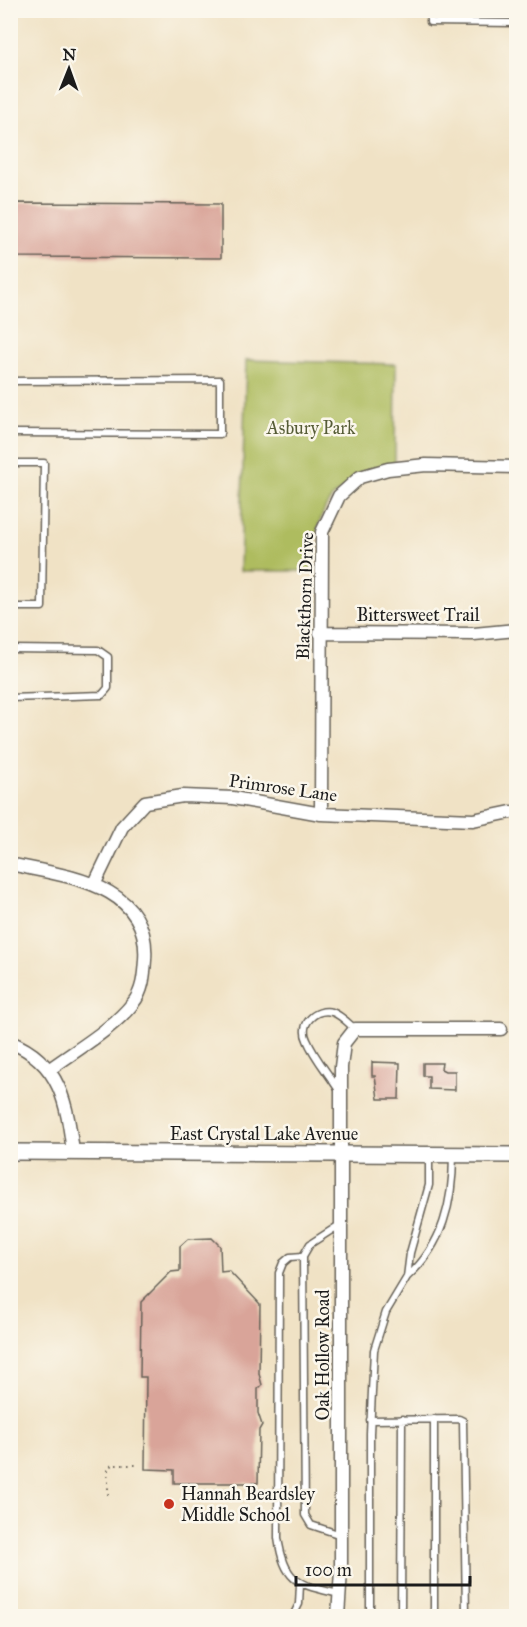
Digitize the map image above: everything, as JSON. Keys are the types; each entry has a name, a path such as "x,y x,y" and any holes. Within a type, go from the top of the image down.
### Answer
{"street":[{"name":"Blackthorn Drive","path":"321,814 322,532 339,496 360,477 388,469 426,465 516,467"},
{"name":"Bittersweet Trail","path":"320,633 474,634 516,630"},
{"name":"Primrose Lane","path":"95,884 122,827 145,802 183,796 233,798 321,814 473,820 512,812"},
{"path":"10,864 95,884 114,894 135,918 141,929 146,950 141,987 134,1003 125,1013 50,1069"},
{"path":"355,1029 501,1029"},
{"name":"Oak Hollow Road","path":"338,1617 341,1535 341,1093 344,1043 355,1029"},
{"path":"10,1042 30,1053 50,1069 63,1091 68,1108 73,1152"},
{"name":"East Crystal Lake Avenue","path":"10,1152 516,1155"}],"lane":[{"path":"430,10 430,22 516,24"},
{"path":"10,381 220,380 220,434 10,433"},
{"path":"10,463 45,463 42,607 10,607"},
{"path":"10,649 98,650 108,657 108,688 102,695 10,698"},
{"path":"341,1093 306,1039 306,1024 313,1015 324,1011 335,1013 355,1029"},
{"path":"407,1277 410,1253 429,1185 429,1155"},
{"path":"370,1617 370,1420 374,1350 386,1312 407,1277 432,1250 441,1230 453,1182 453,1155"},
{"path":"341,1535 311,1525 305,1515 303,1256 310,1244 342,1224"},
{"path":"303,1256 290,1257 283,1263 279,1285 278,1538 282,1564 300,1584 340,1595"},
{"path":"401,1617 402,1419"},
{"path":"434,1419 434,1617"},
{"path":"370,1420 463,1421 466,1613 469,1617"},
{"path":"293,1617 298,1604 300,1584"}],"path":[{"path":"108,1495 108,1468 112,1465 136,1465"}],"green space":[{"name":"Asbury Park","path":"246,360 396,364 395,462 351,484 331,499 321,518 311,571 240,571"}],"building":[{"path":"13,203 221,204 221,258 13,257"},
{"path":"372,1062 400,1063 399,1099 378,1099 375,1076 372,1076"},
{"path":"423,1063 442,1063 441,1069 455,1071 455,1090 429,1089 429,1076 423,1076"},
{"name":"Hannah Beardsley Middle School","path":"212,1238 220,1246 221,1272 229,1271 260,1304 259,1374 262,1385 258,1389 258,1413 262,1425 259,1430 258,1483 174,1483 174,1470 145,1469 146,1377 140,1377 141,1302 171,1272 180,1271 180,1246 188,1239"}],"place":[{"name":"Hannah Beardsley Middle School","path":"169,1504"}]}
